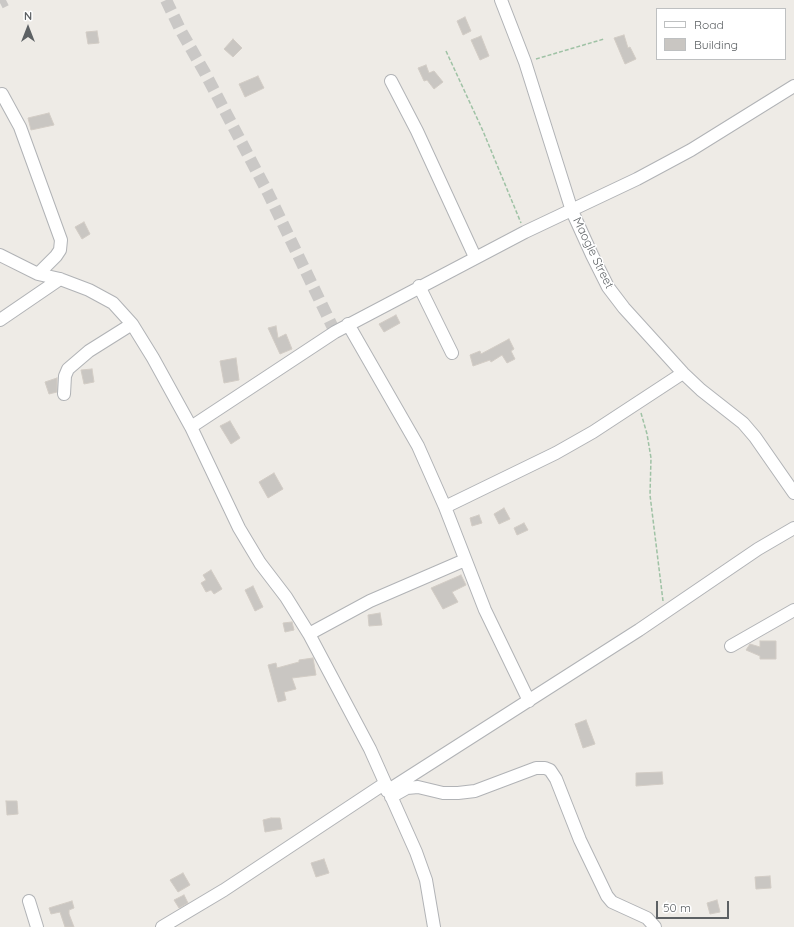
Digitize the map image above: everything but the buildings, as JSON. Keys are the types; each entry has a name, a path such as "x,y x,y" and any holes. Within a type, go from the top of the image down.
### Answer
{"street":[{"name":"Maogle Street","path":"501,0 524,62 572,211 608,287 624,308 683,373 701,390 743,423 755,437 794,493"},
{"path":"391,81 417,131 475,257"},
{"path":"191,427 348,324 475,257 572,211 691,150 794,86"},
{"path":"2,94 20,127 61,240 60,250 56,256 38,274"},
{"path":"0,256 38,274 60,279 89,290 113,304 132,324 153,358 191,427 239,528 260,563 286,597 309,634 370,749 387,791 416,852 426,880 434,927"},
{"path":"0,320 60,279"},
{"path":"419,286 452,353"},
{"path":"64,394 65,376 68,369 89,351 132,324"},
{"path":"348,324 418,446 445,507 485,610 529,701"},
{"path":"445,507 556,453 592,432 683,373"},
{"path":"162,927 387,791 664,613 758,549 794,528"},
{"path":"309,634 370,601 465,560"},
{"path":"731,646 794,610"},
{"path":"387,791 418,787 443,792 458,793 475,791 536,768 545,768 550,770 556,779 580,840 607,896 612,902 647,918 655,927"},
{"path":"29,901 37,927"}],"path":[{"path":"524,62 604,39"},
{"path":"446,51 483,131 525,232"},
{"path":"637,403 647,434 651,458 650,502 664,613"}],"tunnel":[{"path":"0,3 6,0"},
{"path":"166,0 181,31 205,73 268,193 335,332"}]}
